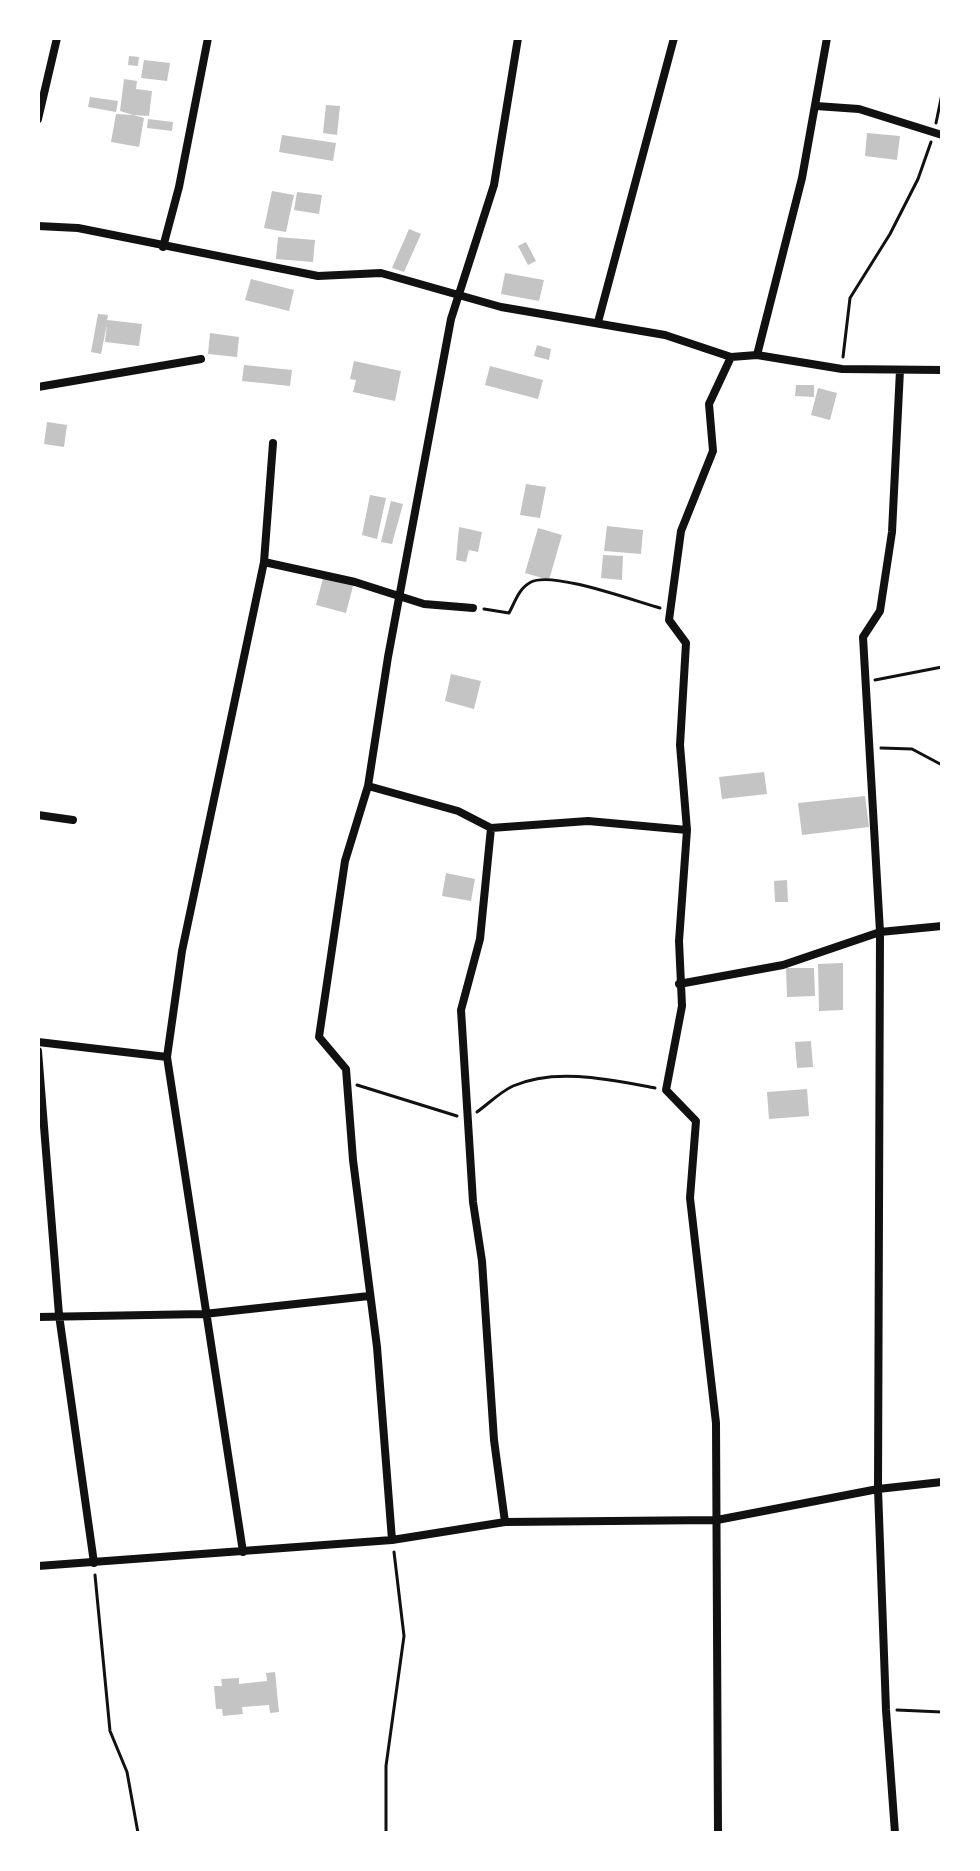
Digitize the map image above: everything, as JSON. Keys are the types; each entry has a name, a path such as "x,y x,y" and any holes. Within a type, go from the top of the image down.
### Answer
{"street":[{"path":"38,119 57,38"},
{"path":"163,247 179,187 208,38"},
{"path":"392,1540 346,1069 319,1037 345,861 368,786 388,657 402,595 451,319 494,185 518,38"},
{"path":"598,322 674,38"},
{"path":"757,355 816,106 827,38"},
{"path":"816,106 859,109 938,134"},
{"path":"38,226 78,228 318,276 381,273 514,310 665,335 731,357 757,355 842,369 942,370"},
{"path":"718,1833 716,1423 690,1198 696,1121 666,1090 679,1031 687,830 680,745 686,643 683,635 671,627 671,611 681,531 713,451 709,404 731,357"},
{"path":"38,387 201,359"},
{"path":"895,1833 886,1710 878,1489 880,932 863,637 880,611 892,532 900,370"},
{"path":"243,1552 204,1314 167,1057 182,951 264,562 273,443"},
{"path":"264,562 402,595 424,604 473,608"},
{"path":"368,786 458,811 491,828 588,821 687,830"},
{"path":"38,815 73,820"},
{"path":"491,828 480,939 461,1010 473,1202 482,1261 494,1440 505,1522"},
{"path":"679,984 783,965 880,932 942,926"},
{"path":"38,1042 167,1057"},
{"path":"38,1051 59,1315 94,1563"},
{"path":"38,1317 204,1314 369,1296"},
{"path":"38,1566 392,1540 505,1522 717,1520 878,1489 942,1482"}],"path":[{"path":"842,369 850,298 890,234 918,179 938,134 942,94"},
{"path":"473,608 509,613 522,589 533,581 553,581 671,611"},
{"path":"864,682 942,667"},
{"path":"869,748 906,748 942,765"},
{"path":"345,1081 467,1119 512,1086 540,1079 611,1080 666,1090"},
{"path":"386,1833 386,1766 404,1636 392,1540"},
{"path":"94,1563 110,1731 127,1772 138,1833"},
{"path":"886,1710 942,1712"}],"building":[{"path":"129,56 139,57 138,66 128,65"},
{"path":"144,60 170,63 167,81 141,78"},
{"path":"124,79 137,81 136,89 152,91 149,116 120,111"},
{"path":"90,97 118,101 116,112 88,107"},
{"path":"326,105 340,106 337,135 323,133"},
{"path":"116,114 144,118 139,147 111,142"},
{"path":"148,119 173,122 172,131 147,128"},
{"path":"867,133 900,136 897,160 865,156"},
{"path":"282,135 336,143 333,161 279,152"},
{"path":"272,191 294,195 286,232 264,228"},
{"path":"297,192 322,195 319,214 294,210"},
{"path":"409,229 421,234 404,272 392,268"},
{"path":"278,237 315,240 313,262 276,259"},
{"path":"526,242 536,261 528,265 518,246"},
{"path":"505,273 544,280 539,301 501,294"},
{"path":"251,279 294,290 289,311 245,300"},
{"path":"98,314 108,315 107,320 142,324 139,346 105,342 107,324 101,354 91,352"},
{"path":"210,333 239,337 237,357 208,354"},
{"path":"537,345 551,349 549,360 534,356"},
{"path":"354,361 401,371 395,401 353,392 356,380 350,379"},
{"path":"244,365 292,370 290,386 242,381"},
{"path":"490,366 543,380 538,399 485,385"},
{"path":"796,385 814,385 814,397 795,396"},
{"path":"818,388 837,393 830,420 811,415"},
{"path":"47,422 67,425 64,447 44,444"},
{"path":"526,484 546,487 540,518 520,515"},
{"path":"370,495 386,498 377,539 362,535"},
{"path":"391,501 403,504 392,544 381,542"},
{"path":"607,526 643,530 641,554 604,551"},
{"path":"459,527 482,532 478,552 469,550 466,562 456,560"},
{"path":"538,528 562,535 549,580 525,573"},
{"path":"603,555 623,556 622,580 601,578"},
{"path":"323,578 353,586 346,613 316,605"},
{"path":"451,674 481,681 474,709 445,701"},
{"path":"764,772 767,794 722,799 719,777"},
{"path":"865,796 869,827 802,835 798,803"},
{"path":"446,873 475,879 471,901 442,896"},
{"path":"787,880 788,902 775,902 774,881"},
{"path":"843,963 843,1010 819,1011 818,964"},
{"path":"786,968 814,968 815,996 787,997"},
{"path":"811,1041 813,1067 797,1068 795,1042"},
{"path":"807,1089 809,1116 769,1119 767,1092"},
{"path":"275,1672 279,1712 270,1713 269,1705 242,1707 243,1714 223,1716 222,1709 216,1709 214,1686 222,1686 221,1679 239,1678 239,1684 267,1681 266,1673"}]}
